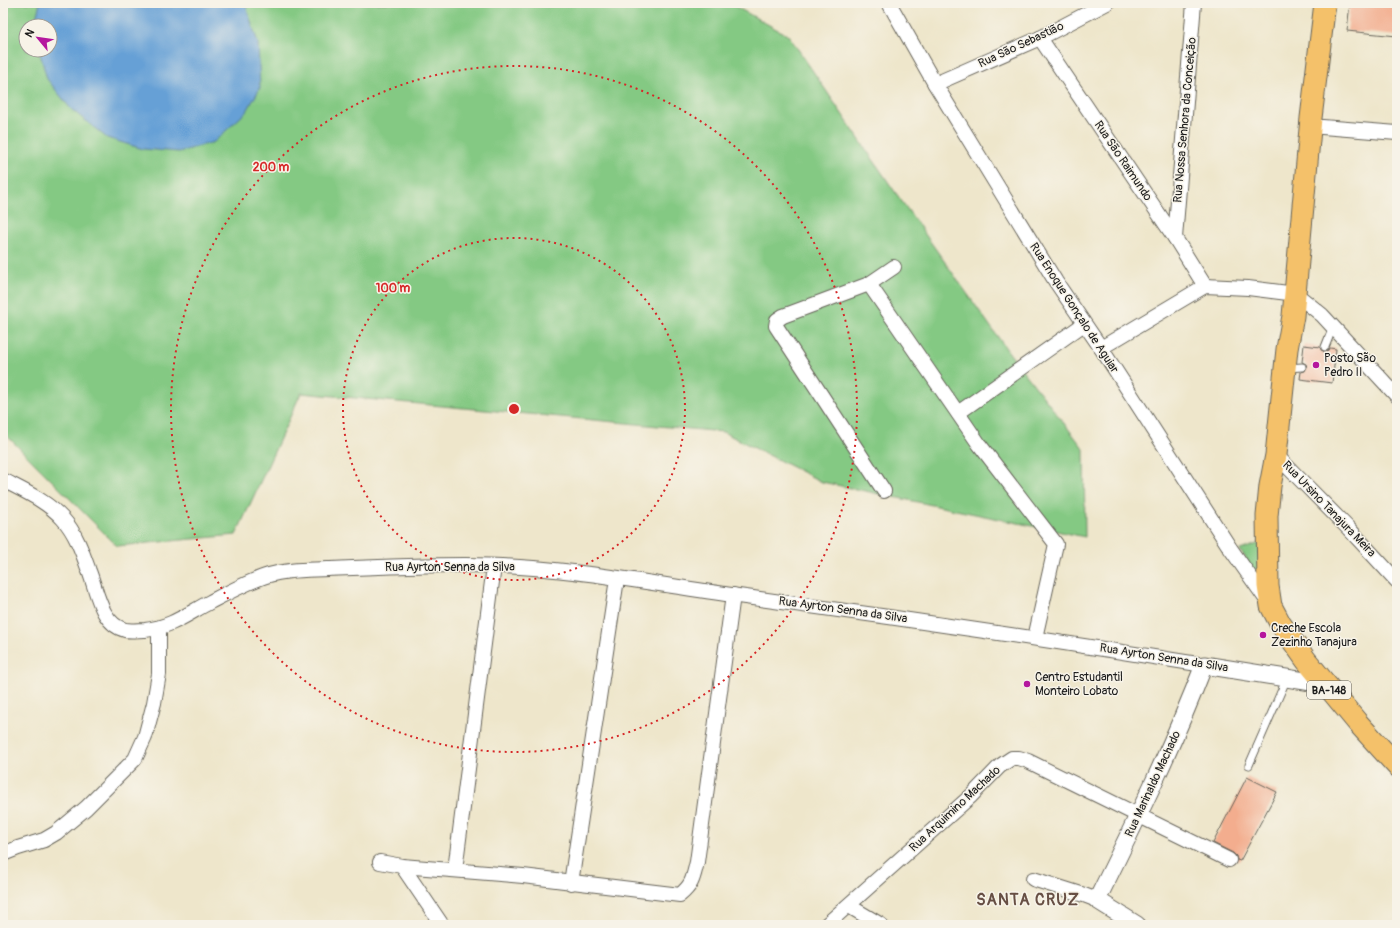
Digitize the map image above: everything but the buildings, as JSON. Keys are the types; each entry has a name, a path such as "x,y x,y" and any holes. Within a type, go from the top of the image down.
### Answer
{"main road":[{"path":"1271,606 1268,586 1267,516 1270,486 1294,367 1298,248 1310,126 1325,3"},
{"name":"BA-148","path":"1271,606 1290,638 1324,684 1397,766"}],"street":[{"name":"Rua Enoque Gonçalo de Aguiar","path":"888,3 935,84 1052,276 1101,348 1230,548 1271,606"},
{"name":"Rua São Sebastião","path":"935,84 1040,38 1107,3"},
{"name":"Rua Nossa Senhora da Conceição","path":"1175,238 1194,3"},
{"name":"Rua São Raimundo","path":"1040,38 1175,238 1205,286"},
{"path":"1310,126 1397,133"},
{"path":"884,491 776,326 777,320 783,316 869,284 894,266"},
{"path":"869,284 980,444 1056,544 1036,638"},
{"path":"1101,348 1205,286 1256,289 1296,294 1312,306 1333,327 1397,396"},
{"path":"958,413 1084,324"},
{"name":"Rua Ursino Tanajura Meira","path":"1276,455 1349,529 1397,581"},
{"name":"Rua Ayrton Senna da Silva","path":"3,480 35,497 62,518 71,529 90,573 98,600 107,617 115,625 125,630 135,631 160,628 178,621 242,585 270,575 297,570 360,567 466,565 494,566 560,571 1036,638 1324,684"},
{"path":"454,870 494,566"},
{"path":"571,883 617,579"},
{"path":"380,862 402,866 523,876 680,895 688,888 692,880 696,862 733,595"},
{"path":"3,854 44,840 56,833 86,808 135,759 145,737 154,703 159,674 160,628"},
{"name":"Rua Marinaldo Machado","path":"1097,900 1138,816 1179,726 1204,665"},
{"name":"Rua Arquimino Machado","path":"826,925 971,796 1000,766 1012,758 1028,760 1229,860"},
{"path":"402,866 442,925"},
{"path":"1033,879 1097,900 1137,925"},
{"path":"849,906 881,925"}],"lane":[{"path":"1325,348 1333,327"},
{"path":"1249,765 1287,678"}],"green space":[{"path":"3,3 729,3 789,36 893,189 1010,354 1084,449 1085,537 822,482 723,432 301,393 236,535 117,546 3,432"},
{"path":"1260,543 1261,581 1240,550"}],"water":[{"path":"40,3 245,3 258,43 260,88 247,111 214,142 179,152 143,149 107,138 71,109 47,79 41,58 58,58 58,18 36,18"}],"place":[{"name":"Posto São Pedro II","path":"1316,365"},
{"name":"Creche Escola Zezinho Tanajura","path":"1263,635"},
{"name":"Centro Estudantil Monteiro Lobato","path":"1027,684"}],"district":[{"name":"SANTA CRUZ","path":"1028,900"}]}
